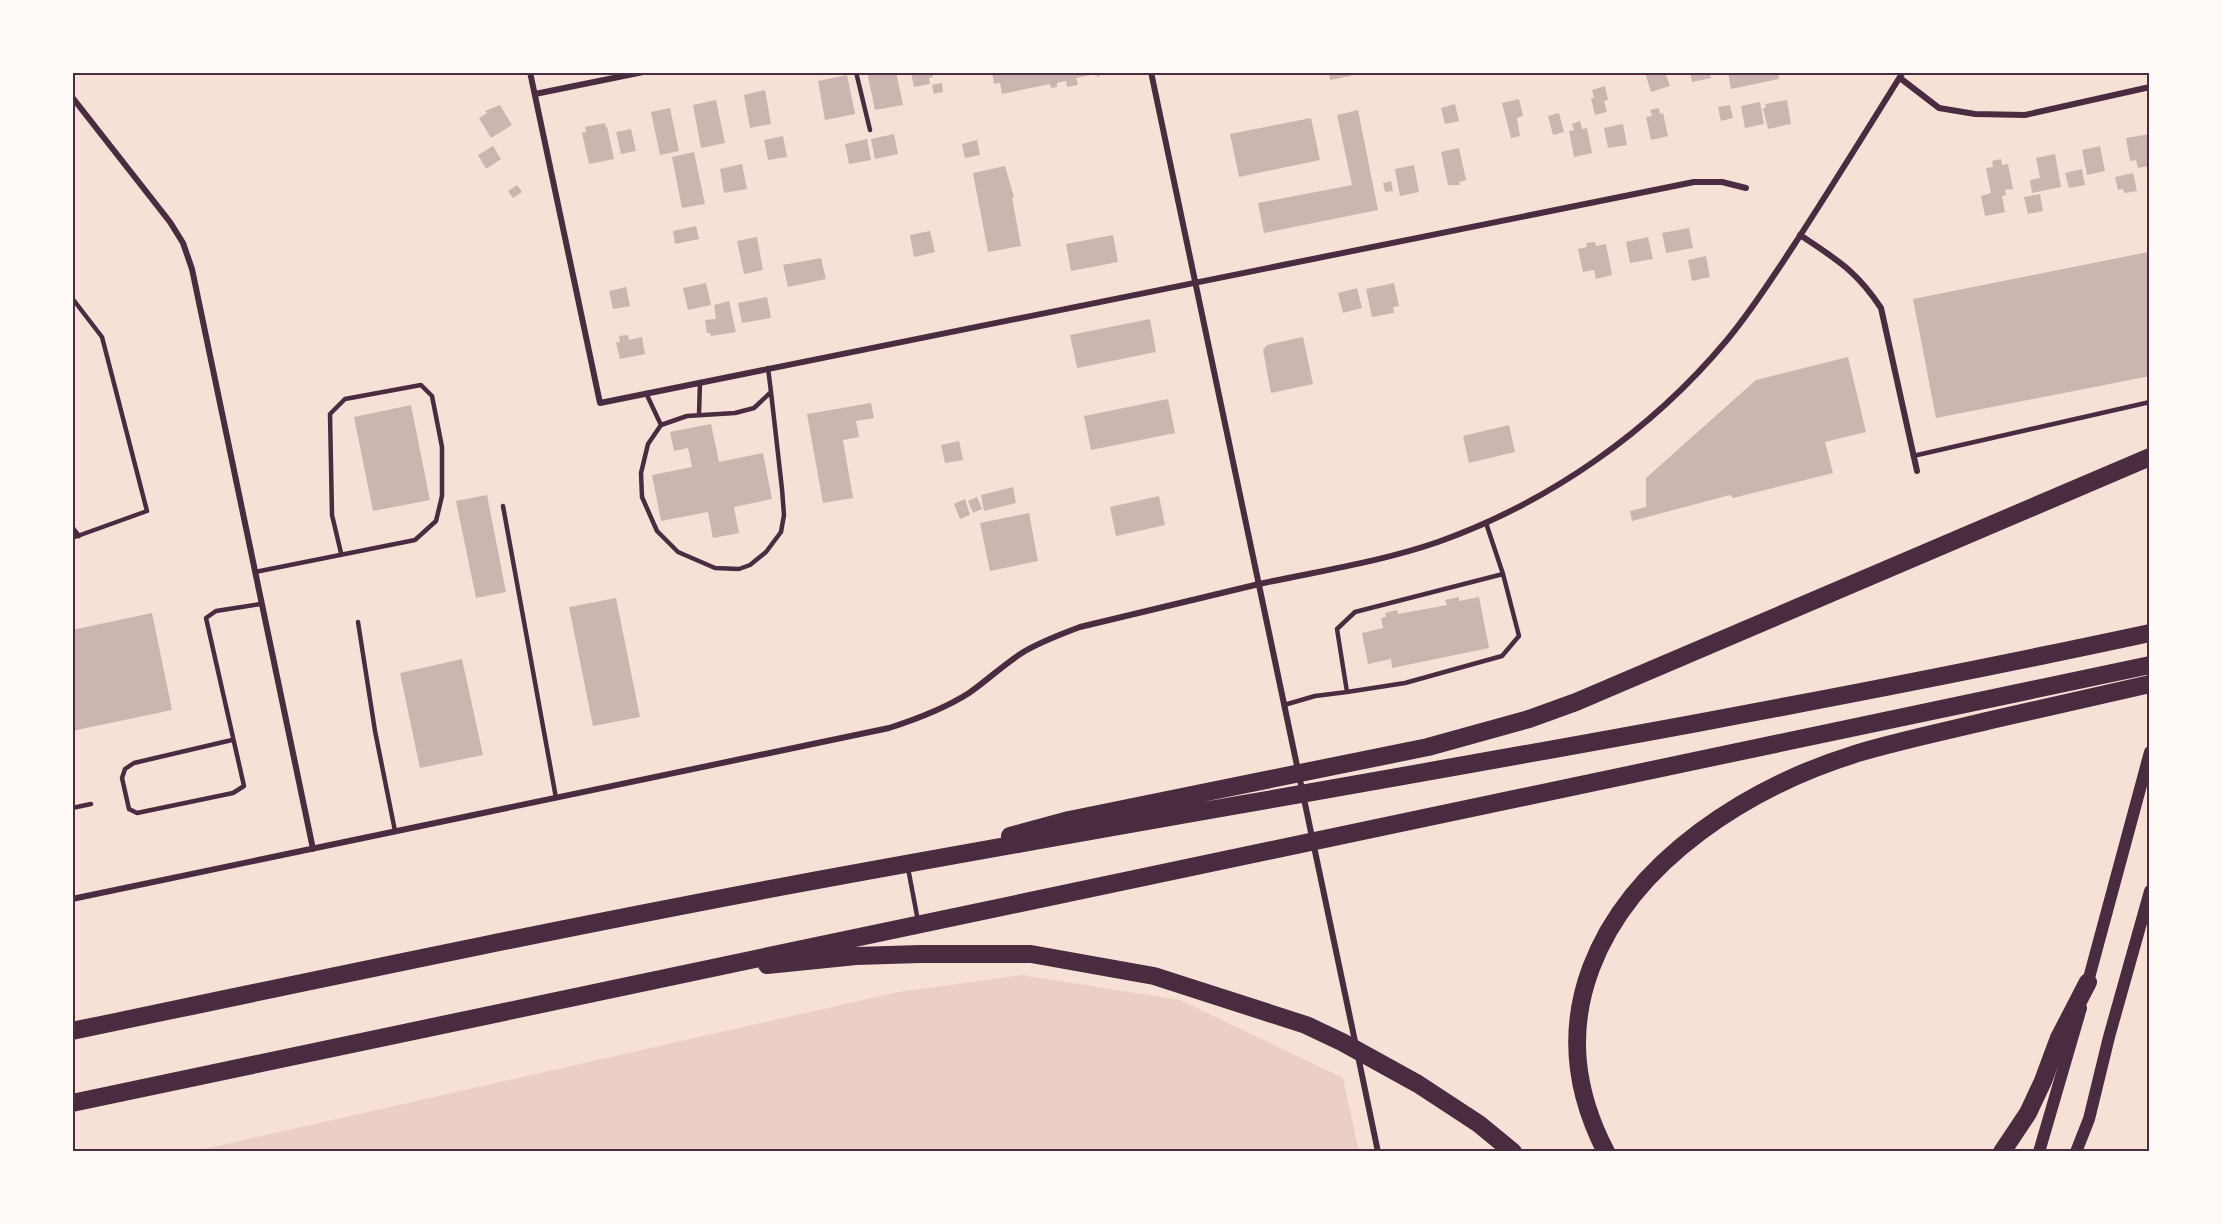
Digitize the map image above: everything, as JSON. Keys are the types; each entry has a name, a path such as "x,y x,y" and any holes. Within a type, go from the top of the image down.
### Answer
{"highway":[{"path":"907,865 1069,820 1369,760 1428,747 1529,719 1576,702 2150,457"},
{"path":"72,1031 449,952 794,884 1243,806 1813,702 2144,634"},
{"path":"72,1103 2150,665"},
{"path":"1606,1152 1597,1135 1578,1075 1576,1036 1581,1001 1600,944 1615,917 1656,870 1683,845 1724,815 1789,781 1849,756 1928,735 2150,684"},
{"path":"708,969 856,956 1031,954 1154,976 1306,1025 1419,1084 1479,1124 1513,1152"},
{"path":"2002,1152 2028,1113 2060,1038 2088,982"}],"main road":[{"path":"2039,1152 2150,752"},
{"path":"2076,1152 2089,1119 2150,891"}],"street":[{"path":"530,72 600,403 1694,182 1722,182 1746,188"},
{"path":"535,94 644,72"},
{"path":"1151,72 1378,1152"},
{"path":"72,899 889,728 940,709 969,693 1024,651 1054,636 1080,627 1383,559 1438,542 1486,523 1533,500 1573,476 1611,450 1656,413 1698,373 1757,302 1901,75 1939,108 1975,114 2025,115 2150,87"},
{"path":"72,97 170,222 183,243 192,269 313,849"},
{"path":"1800,235 1847,266 1867,285 1881,308 1917,471"}],"lane":[{"path":"856,72 870,130"},
{"path":"72,298 102,337 147,511 72,538"},
{"path":"768,368 771,392 784,515 781,532 774,544 750,565 739,569 715,568 678,552 657,531 642,496 641,473 648,444 661,425 687,416 735,413 753,408 771,392"},
{"path":"699,415 700,382"},
{"path":"255,572 415,540 436,521 442,495 442,447 432,396 421,385 345,399 330,414 332,516 341,553"},
{"path":"646,393 661,425"},
{"path":"1913,456 2150,402"},
{"path":"503,506 556,798"},
{"path":"1284,705 1315,696 1405,683 1502,656 1519,636 1503,574 1486,523"},
{"path":"72,527 79,536"},
{"path":"1347,692 1337,628 1355,612 1503,574"},
{"path":"232,740 134,763 125,769 122,778 129,809 137,813 232,793 244,786 206,618 216,611 261,604"},
{"path":"358,622 375,731 395,831"},
{"path":"72,808 91,804"},
{"path":"907,865 918,924"}],"shaded area":[{"path":"1022,975 1180,1000 1343,1078 1359,1152 191,1152 898,992"}],"building":[{"path":"867,72 896,72 903,105 875,110"},
{"path":"911,72 932,72 933,77 929,78 930,84 914,87"},
{"path":"992,72 1100,72 1100,76 1097,77 1096,74 1076,78 1078,85 1067,87 1066,81 1057,83 1057,87 1051,88 1050,84 1002,94 1000,83 994,84"},
{"path":"1329,72 1350,72 1351,76 1330,80"},
{"path":"1665,72 1670,86 1651,92 1645,73"},
{"path":"1690,72 1710,72 1711,78 1692,82"},
{"path":"1728,72 1778,72 1779,79 1731,89"},
{"path":"847,75 855,114 825,120 818,81"},
{"path":"942,83 943,92 934,94 932,85"},
{"path":"1605,86 1608,100 1604,101 1607,112 1595,115 1591,98 1594,98 1592,90"},
{"path":"765,90 771,124 750,128 744,95"},
{"path":"1519,99 1523,116 1517,118 1520,136 1511,138 1502,103"},
{"path":"716,100 725,143 701,148 693,105"},
{"path":"1787,100 1791,124 1768,129 1763,108 1766,108 1765,104"},
{"path":"1760,102 1764,124 1745,128 1741,106"},
{"path":"1455,104 1459,121 1445,124 1441,108"},
{"path":"500,105 512,125 491,138 479,118 487,113 485,111"},
{"path":"1730,105 1733,118 1721,121 1718,107"},
{"path":"670,108 679,151 660,155 651,112"},
{"path":"1659,108 1660,114 1663,113 1668,136 1651,140 1646,117 1652,116 1650,110"},
{"path":"1358,110 1378,210 1264,233 1258,203 1352,185 1337,115"},
{"path":"1559,113 1564,132 1553,135 1548,116"},
{"path":"1311,118 1320,160 1239,177 1230,134"},
{"path":"1580,121 1582,129 1587,128 1592,153 1574,157 1569,131 1574,130 1572,124"},
{"path":"605,123 614,159 589,164 582,133 586,132 585,127"},
{"path":"1623,124 1627,145 1608,148 1604,128"},
{"path":"631,129 636,151 621,154 616,132"},
{"path":"894,134 898,154 875,159 871,139"},
{"path":"2150,134 2149,166 2138,168 2136,160 2130,161 2126,138"},
{"path":"783,136 787,157 768,160 764,140"},
{"path":"867,139 871,160 849,164 845,144"},
{"path":"977,140 980,155 965,158 962,144"},
{"path":"493,146 501,159 486,169 478,155"},
{"path":"2100,146 2105,171 2087,175 2082,150"},
{"path":"1459,148 1466,180 1459,182 1460,185 1448,185 1441,152"},
{"path":"694,152 705,204 682,208 672,157"},
{"path":"2055,154 2061,187 2032,193 2030,180 2040,178 2036,158"},
{"path":"2001,159 2002,165 2008,164 2013,189 2005,190 2006,195 2002,196 2005,212 1985,216 1981,196 1991,193 1986,168 1993,167 1992,161"},
{"path":"742,164 747,189 724,193 720,169"},
{"path":"1414,165 1419,192 1400,196 1395,169"},
{"path":"1005,166 1014,197 1012,198 1021,246 988,252 973,173"},
{"path":"2082,169 2085,185 2069,188 2065,173"},
{"path":"2133,173 2137,191 2124,193 2123,189 2118,190 2115,177"},
{"path":"1391,181 1393,191 1385,192 1383,183"},
{"path":"517,185 522,192 513,198 508,191"},
{"path":"2040,194 2043,211 2028,214 2024,197"},
{"path":"696,226 699,239 675,244 673,231"},
{"path":"1689,228 1693,248 1666,253 1662,233"},
{"path":"930,231 935,252 914,257 910,235"},
{"path":"1113,235 1118,262 1071,271 1066,244"},
{"path":"757,237 763,270 744,274 737,241"},
{"path":"1648,237 1653,259 1630,263 1626,242"},
{"path":"1595,242 1596,246 1606,244 1612,275 1596,279 1594,270 1583,272 1578,249 1587,247 1586,243"},
{"path":"2148,252 2150,262 2150,376 1936,418 1913,299"},
{"path":"1706,256 1710,277 1692,281 1688,260"},
{"path":"821,258 826,279 788,287 783,265"},
{"path":"706,283 711,305 688,310 683,288"},
{"path":"1394,283 1399,306 1393,307 1394,313 1372,317 1366,289"},
{"path":"626,287 630,306 613,309 609,291"},
{"path":"1357,288 1362,308 1343,313 1338,293"},
{"path":"767,297 771,318 742,323 738,303"},
{"path":"729,301 736,332 711,336 707,333 705,320 716,319 714,305"},
{"path":"1150,319 1156,352 1077,368 1070,335"},
{"path":"628,335 629,340 642,337 645,354 620,359 616,342 620,342 619,336"},
{"path":"1303,337 1313,384 1271,393 1263,350 1267,345"},
{"path":"1848,357 1866,432 1825,442 1833,473 1733,498 1730,495 1632,521 1630,511 1646,507 1646,478 1756,380"},
{"path":"1168,399 1175,433 1091,450 1084,416"},
{"path":"871,403 874,418 856,421 859,437 843,440 853,498 823,503 807,414"},
{"path":"411,405 430,500 373,511 354,417"},
{"path":"711,424 719,462 763,453 772,499 734,507 739,533 713,538 708,512 661,521 652,475 692,467 688,448 674,451 670,432"},
{"path":"1509,425 1515,452 1469,463 1463,436"},
{"path":"959,441 963,460 945,463 941,445"},
{"path":"1013,487 1016,503 984,511 981,495"},
{"path":"487,495 506,592 476,598 456,501"},
{"path":"1159,496 1165,525 1116,536 1110,507"},
{"path":"977,497 982,509 973,513 968,501"},
{"path":"965,499 970,515 960,519 954,504"},
{"path":"1029,513 1038,561 990,571 980,523"},
{"path":"1459,597 1459,601 1479,597 1489,648 1392,668 1391,659 1368,664 1362,633 1383,628 1381,618 1386,617 1385,613 1397,610 1398,614 1447,605 1445,600"},
{"path":"616,598 640,717 593,726 569,607"},
{"path":"152,613 172,710 72,731 72,630"},
{"path":"462,659 483,755 420,768 400,673"}]}
